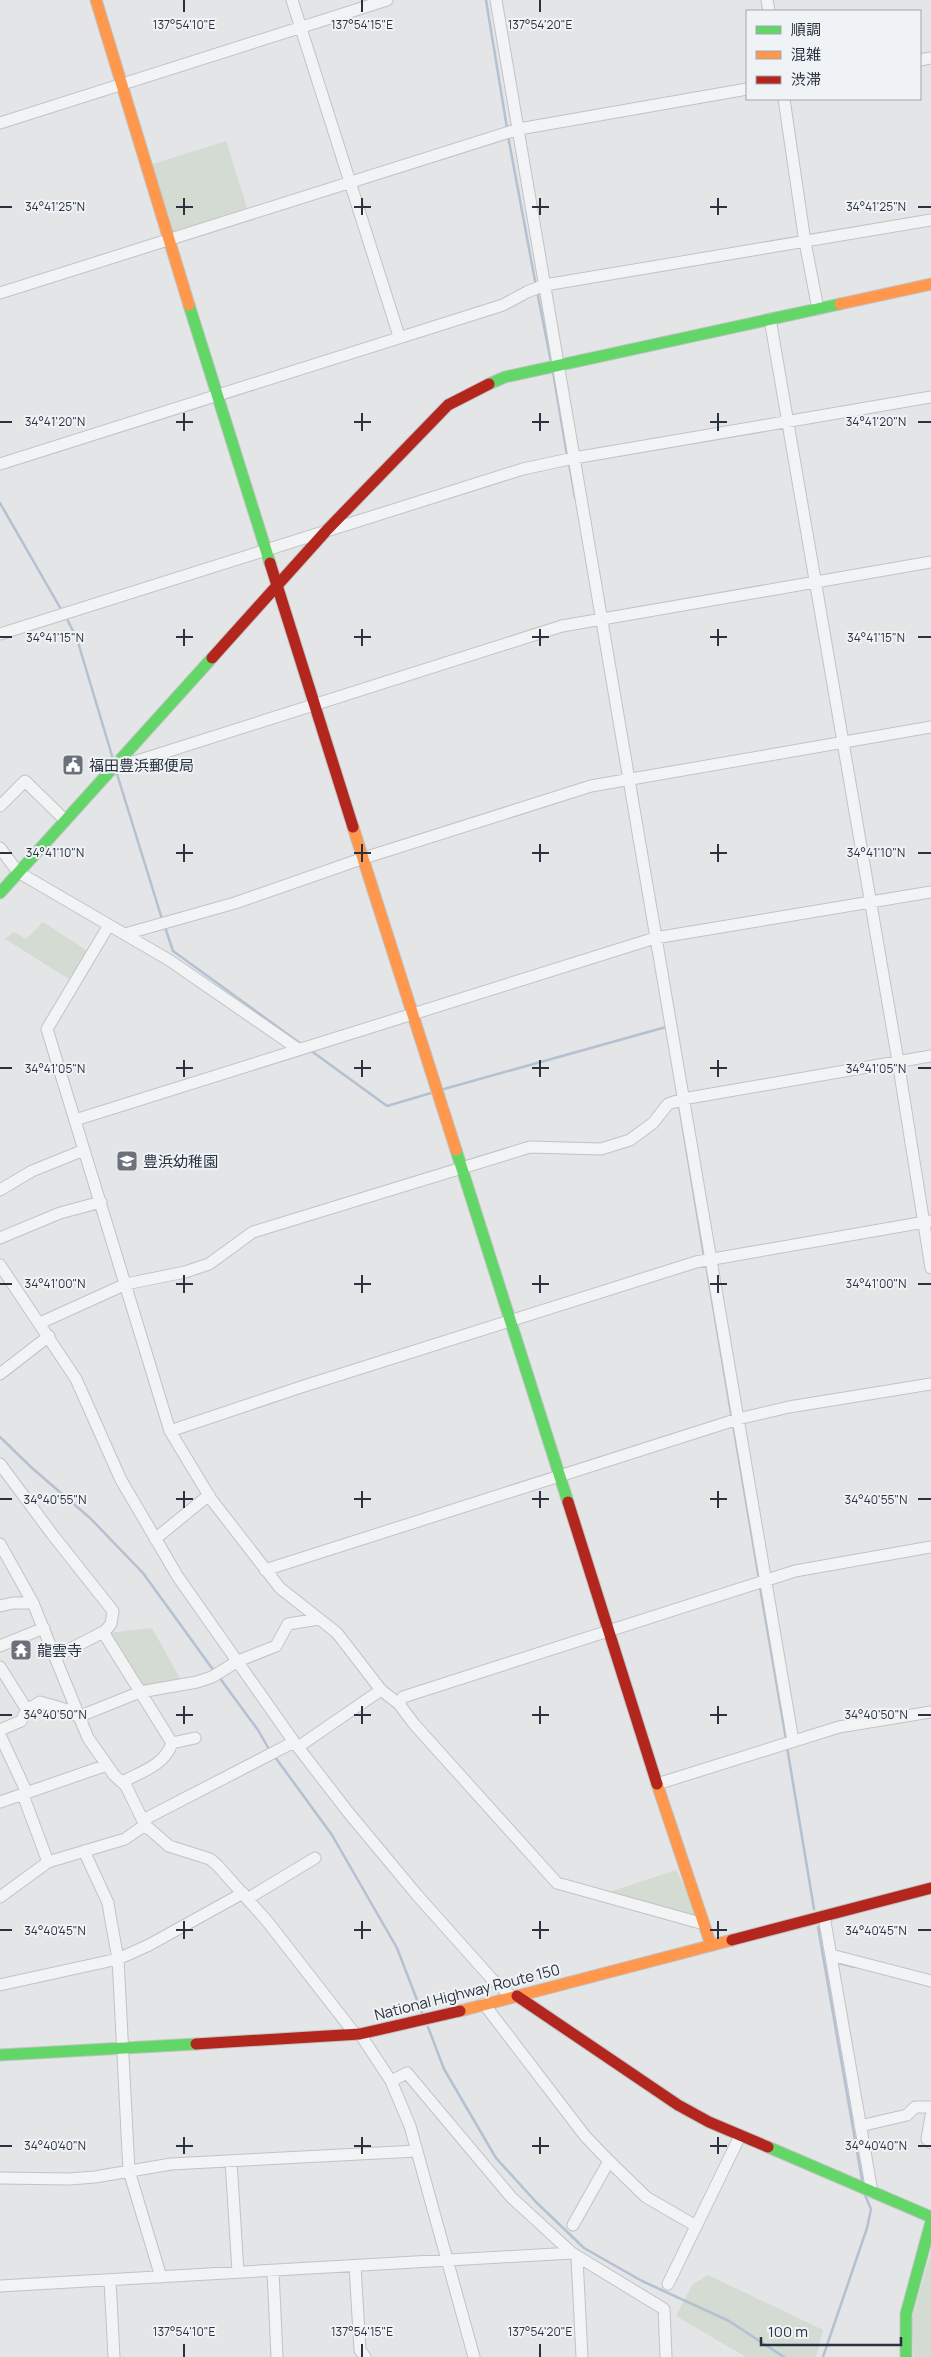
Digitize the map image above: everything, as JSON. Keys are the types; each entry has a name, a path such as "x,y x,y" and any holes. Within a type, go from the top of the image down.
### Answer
{"main road":[{"path":"96,0 120,84 266,551 414,1012 657,1784 710,1945"},
{"path":"0,893 326,531 448,405 470,392 505,377 931,284"},
{"name":"National Highway Route 150","path":"0,2056 357,2034 484,2004 931,1888"},
{"path":"514,1996 678,2105 740,2136 931,2217"},
{"path":"906,2357 906,2314 931,2222"}],"street":[{"path":"292,0 349,184 399,336"},
{"path":"0,123 387,0"},
{"path":"496,0 520,129 601,619 794,1741"},
{"path":"0,293 520,129 746,89"},
{"path":"784,100 805,242 818,309"},
{"path":"0,464 399,336 503,305 527,292 545,286 931,220"},
{"path":"770,319 869,902 927,1221 931,1268"},
{"path":"0,634 523,470 574,458 931,397"},
{"path":"117,761 134,762 562,626 931,562"},
{"path":"125,934 235,903 364,858 591,786 931,727"},
{"path":"0,806 25,781 65,820"},
{"path":"0,848 18,872 169,960 298,1049"},
{"path":"75,1120 414,1012 656,938 931,892"},
{"path":"109,925 47,1029 170,1432 209,1495 280,1588 337,1633 381,1690 399,1704 414,1724 557,1883 704,1924"},
{"path":"40,1324 126,1284 185,1272 209,1264 253,1232 530,1147 601,1149 630,1140 652,1123 668,1104 683,1099 931,1056"},
{"path":"0,1190 32,1172 84,1150"},
{"path":"0,1238 60,1213 101,1202"},
{"path":"170,1432 510,1320 712,1259 927,1221"},
{"path":"0,1265 76,1379 121,1480 178,1577 296,1745 348,1812 417,1895 491,1978 514,1996"},
{"path":"0,1374 48,1336"},
{"path":"265,1570 738,1419 789,1407 931,1384"},
{"path":"0,1464 113,1611 112,1624 103,1632 55,1656"},
{"path":"155,1539 209,1495"},
{"path":"1,1547 33,1603 76,1714 88,1738 107,1766 122,1782 144,1823 169,1846 210,1859 245,1896 357,2034 391,2081 400,2098 417,2151 474,2357"},
{"path":"399,1704 403,1698 608,1630 795,1571 931,1547"},
{"path":"0,1606 13,1602 33,1603"},
{"path":"0,1730 21,1721 27,1710 40,1702 76,1714 140,1692 197,1682 212,1677 238,1661 276,1646 288,1624 319,1619"},
{"path":"0,1646 44,1628"},
{"path":"103,1632 172,1743 169,1753 163,1760 122,1782"},
{"path":"0,1667 27,1710"},
{"path":"0,1897 48,1862 125,1839 144,1823 296,1745 381,1690"},
{"path":"657,1784 839,1727 931,1712"},
{"path":"0,1734 25,1794 48,1862"},
{"path":"172,1743 195,1738"},
{"path":"0,1802 107,1766"},
{"path":"84,1851 108,1903 118,1959 128,2171 162,2277"},
{"path":"0,1985 118,1959 245,1896 315,1858"},
{"path":"824,1916 872,2192"},
{"path":"831,1955 931,1981"},
{"path":"484,2004 585,2136 609,2162 646,2196 696,2226"},
{"path":"391,2081 407,2073 511,2198 574,2255 664,2309 666,2357"},
{"path":"860,2126 907,2115 915,2107 931,2108"},
{"path":"931,2116 927,2140 931,2143"},
{"path":"668,2284 740,2136"},
{"path":"0,2178 69,2179 171,2164 417,2151"},
{"path":"231,2162 238,2272"},
{"path":"573,2225 609,2162"},
{"path":"0,2286 447,2260 574,2255"},
{"path":"574,2255 582,2357"},
{"path":"355,2266 360,2350 365,2357"},
{"path":"272,2270 277,2357"},
{"path":"110,2280 114,2357"}],"shaded area":[{"path":"226,141 248,211 173,234 150,165"},
{"path":"43,922 89,952 69,979 5,939 14,932 26,939"},
{"path":"152,1628 182,1682 142,1689 108,1633"},
{"path":"676,1870 704,1924 597,1896"},
{"path":"931,2251 931,2357 914,2357 911,2322"},
{"path":"708,2275 823,2330 816,2357 746,2357 676,2316 692,2285"}],"waterway":[{"path":"486,0 507,128"},
{"path":"508,136 536,286"},
{"path":"537,291 551,362"},
{"path":"553,372 567,455"},
{"path":"569,463 575,497"},
{"path":"0,503 62,611"},
{"path":"66,617 77,639 113,759"},
{"path":"117,774 162,919"},
{"path":"165,927 173,951 301,1044"},
{"path":"444,1089 666,1027"},
{"path":"310,1050 387,1106 431,1093"},
{"path":"679,1104 704,1256"},
{"path":"706,1264 732,1419"},
{"path":"733,1424 759,1579"},
{"path":"0,1437 32,1468 90,1518 143,1573 214,1671"},
{"path":"760,1587 786,1739"},
{"path":"219,1677 258,1730 270,1751"},
{"path":"787,1747 814,1909"},
{"path":"275,1757 332,1835 397,1948 422,2013"},
{"path":"818,1927 862,2180"},
{"path":"835,1962 854,1967"},
{"path":"428,2027 444,2069 496,2158 536,2202 584,2248 642,2281 729,2321 784,2357"},
{"path":"823,2357 867,2228 871,2209 865,2195"}],"traffic: fast":[{"path":"489,384 505,377 840,304"},
{"path":"189,305 270,563"},
{"path":"0,893 212,658"},
{"path":"456,1150 568,1502"},
{"path":"0,2055 196,2044"},
{"path":"768,2147 931,2217"},
{"path":"906,2357 906,2314 931,2222"}],"traffic: slow":[{"path":"96,0 189,305"},
{"path":"840,304 931,284"},
{"path":"353,827 456,1150"},
{"path":"657,1784 711,1945"},
{"path":"460,2011 732,1940"}],"traffic: jam":[{"path":"212,658 326,531 448,405 489,384"},
{"path":"270,563 353,827"},
{"path":"568,1502 657,1784"},
{"path":"732,1940 931,1888"},
{"path":"517,1996 678,2105 709,2122 768,2147"},
{"path":"196,2044 360,2034 460,2011"}],"place":[{"name":"福田豊浜郵便局","path":"73,765"},
{"name":"豊浜幼稚園","path":"127,1161"},
{"name":"龍雲寺","path":"21,1650"}]}
